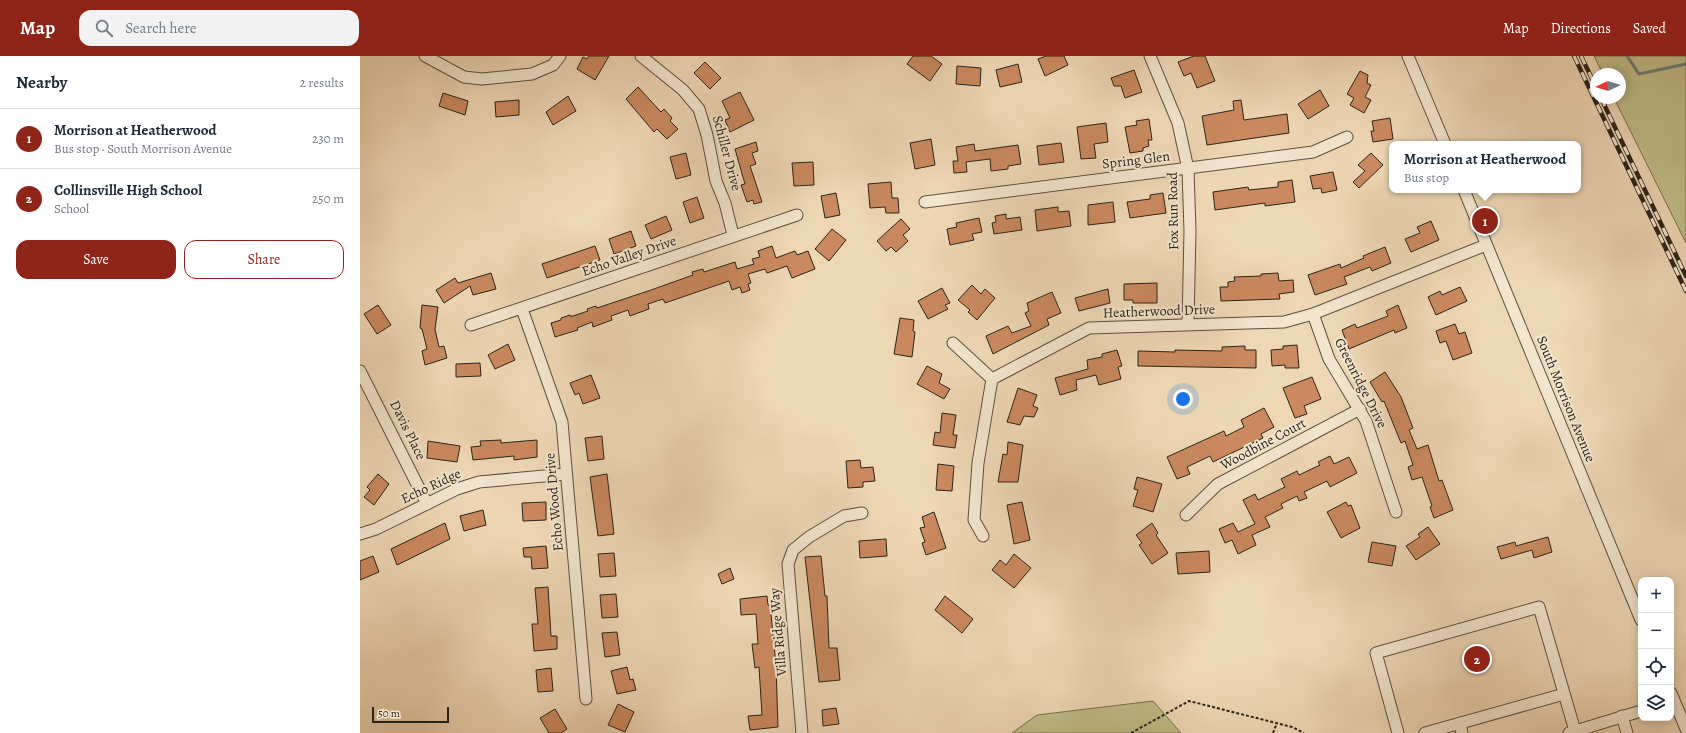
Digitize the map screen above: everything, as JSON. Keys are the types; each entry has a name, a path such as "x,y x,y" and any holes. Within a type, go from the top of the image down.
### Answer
{"street":[{"path":"425,56 464,77 482,79 532,74 553,65 560,56"},
{"name":"Schiller Drive","path":"641,56 683,90 699,110 707,135 716,181 725,203 733,235"},
{"name":"Fox Run Road","path":"1150,56 1178,123 1188,169 1190,231 1188,324"},
{"path":"1408,56 1444,141"},
{"name":"Spring Glen","path":"925,202 1313,152 1347,137"},
{"name":"South Morrison Avenue","path":"1465,193 1638,613"},
{"name":"Echo Valley Drive","path":"471,325 522,309 733,235 797,215"},
{"name":"Heatherwood Drive","path":"992,379 1089,328 1188,324 1272,323 1313,314 1486,245"},
{"name":"Echo Wood Drive","path":"522,309 562,422 586,699"},
{"name":"Greenridge Drive","path":"1313,314 1329,358 1360,409 1366,422 1396,512"},
{"path":"953,343 992,379 978,463 974,520 983,536"},
{"name":"Davis Place","path":"360,371 427,504"},
{"name":"Woodbine Court","path":"1186,515 1218,484 1360,409"},
{"name":"Echo Ridge","path":"360,534 376,529 457,489 479,482 566,474"},
{"name":"Villa Ridge Way","path":"802,733 788,564 793,550 809,537 844,516 862,513"},
{"path":"1398,733 1376,653 1539,607 1564,694 1572,732 1638,712"},
{"path":"1425,733 1461,728 1564,694"},
{"path":"1674,702 1686,729"},
{"path":"1622,716 1627,733"}],"path":[{"path":"1131,733 1189,701 1292,727 1304,733"},
{"path":"1273,733 1277,723"}],"shaded area":[{"path":"1594,56 1686,56 1686,243 1617,104 1626,104 1626,68 1600,68"},
{"path":"1153,701 1181,733 1012,733 1037,715"}],"building":[{"path":"589,56 609,56 595,80 577,69 583,57 587,59"},
{"path":"913,56 931,56 942,64 930,81 907,64"},
{"path":"1046,56 1064,56 1068,65 1045,76 1038,59"},
{"path":"1194,56 1205,56 1215,81 1197,88 1191,73 1184,76 1178,62"},
{"path":"705,62 721,78 710,89 694,73"},
{"path":"1018,64 1022,82 1000,87 996,70"},
{"path":"957,66 981,68 980,86 956,84"},
{"path":"1134,70 1142,92 1125,98 1121,86 1114,86 1111,78"},
{"path":"1360,71 1368,75 1367,83 1371,85 1365,97 1371,100 1364,113 1350,105 1354,98 1347,94"},
{"path":"638,87 661,112 664,109 672,118 670,121 678,129 667,139 657,129 654,132 626,99"},
{"path":"1320,90 1329,106 1308,119 1298,104"},
{"path":"740,92 754,120 730,132 725,120 730,118 722,101"},
{"path":"443,93 468,101 465,115 439,106"},
{"path":"568,96 576,111 553,125 546,112"},
{"path":"519,100 519,115 496,117 495,102"},
{"path":"1241,100 1244,120 1287,114 1289,133 1207,145 1202,116 1234,110 1233,101"},
{"path":"1390,118 1393,139 1373,142 1371,131 1374,131 1372,121"},
{"path":"1149,119 1152,140 1148,140 1149,146 1143,148 1143,151 1130,153 1125,127 1137,125 1136,121"},
{"path":"1106,123 1108,142 1094,144 1096,158 1081,159 1077,127"},
{"path":"931,139 935,165 915,169 910,143"},
{"path":"756,142 758,151 752,153 756,164 750,166 762,202 754,204 753,200 747,202 741,185 745,184 735,149"},
{"path":"1061,143 1064,162 1039,165 1037,146"},
{"path":"974,144 975,151 1018,145 1021,164 1008,166 1008,169 991,171 990,159 966,162 967,172 954,173 953,161 958,161 956,147"},
{"path":"686,153 691,175 676,179 670,157"},
{"path":"1371,153 1383,165 1359,188 1353,182 1365,171 1358,165"},
{"path":"813,162 814,185 794,186 792,163"},
{"path":"1333,172 1337,190 1322,193 1321,188 1313,189 1310,176"},
{"path":"1292,180 1295,202 1265,206 1265,203 1215,210 1213,192 1248,187 1249,190 1278,187 1278,182"},
{"path":"891,182 892,198 898,198 899,213 886,213 885,207 870,208 868,184"},
{"path":"836,193 840,215 825,218 821,196"},
{"path":"1163,193 1166,213 1130,218 1127,202 1150,199 1150,195"},
{"path":"697,197 704,218 690,223 683,202"},
{"path":"1113,202 1115,222 1088,225 1088,205"},
{"path":"1058,207 1058,212 1069,211 1071,226 1037,231 1035,210"},
{"path":"1006,214 1006,219 1020,217 1022,230 994,234 992,223 996,222 995,216"},
{"path":"666,216 672,230 651,239 645,225"},
{"path":"979,218 982,232 972,234 974,240 950,245 947,229 957,227 956,223"},
{"path":"901,219 910,229 903,235 908,241 896,252 891,247 886,251 877,241"},
{"path":"1431,221 1439,240 1411,252 1405,239 1420,233 1417,227"},
{"path":"832,229 846,240 829,261 815,249"},
{"path":"631,231 636,246 614,254 609,239"},
{"path":"595,246 600,260 547,278 542,264"},
{"path":"772,246 776,258 795,251 797,255 808,251 815,269 792,278 787,266 767,273 765,269 748,274 751,283 748,284 750,290 742,293 740,287 732,290 729,281 665,303 663,299 648,304 649,309 630,316 628,310 611,316 612,320 593,327 592,322 577,328 578,330 555,337 551,323 561,320 561,318 570,315 573,316 588,311 587,309 596,306 597,308 651,290 693,275 692,272 703,269 704,272 735,262 737,269 754,264 752,259 760,257 758,251"},
{"path":"1385,247 1391,263 1372,271 1370,267 1344,277 1347,284 1315,295 1308,275 1340,264 1341,268 1364,258 1363,256"},
{"path":"491,273 496,289 473,295 470,286 444,303 436,290 455,278 458,283"},
{"path":"1278,273 1279,281 1293,280 1294,292 1279,294 1280,299 1221,301 1220,287 1228,287 1228,282 1235,281 1234,277 1261,276 1261,274"},
{"path":"1157,283 1157,303 1133,303 1133,300 1124,300 1124,284"},
{"path":"972,285 981,294 985,289 995,298 977,320 968,312 970,310 958,300"},
{"path":"1460,287 1467,301 1436,315 1428,297 1440,291 1442,295"},
{"path":"942,288 950,303 945,305 948,309 928,319 918,301"},
{"path":"1108,289 1110,303 1079,311 1075,298"},
{"path":"1052,292 1061,313 1047,319 1049,325 993,354 986,336 1008,326 1012,333 1031,326 1025,313 1029,311 1027,303"},
{"path":"378,305 391,325 377,334 364,314"},
{"path":"422,305 438,307 435,329 439,347 444,346 447,358 425,365 422,351 427,349 422,329 420,328"},
{"path":"1398,305 1407,328 1395,333 1394,330 1349,349 1342,330 1355,324 1357,328 1388,316 1386,311"},
{"path":"900,318 914,320 913,331 915,332 912,357 894,354"},
{"path":"1455,324 1459,334 1465,332 1472,353 1453,360 1446,341 1440,343 1436,331"},
{"path":"508,344 515,360 495,369 488,355"},
{"path":"1297,345 1299,368 1285,368 1285,365 1272,366 1271,350 1283,349 1283,346"},
{"path":"1245,346 1245,350 1256,350 1256,368 1138,366 1138,351 1222,351 1222,347"},
{"path":"1117,350 1122,366 1118,367 1121,379 1099,385 1096,375 1076,380 1077,390 1060,395 1055,378 1088,369 1087,360 1102,357 1102,354"},
{"path":"480,363 481,376 456,377 456,364"},
{"path":"927,366 942,374 939,383 950,389 944,399 917,384"},
{"path":"1385,372 1401,397 1413,428 1409,430 1417,449 1428,445 1439,481 1442,480 1453,510 1434,518 1430,507 1432,506 1422,477 1412,480 1408,467 1413,465 1405,441 1401,443 1384,401 1382,402 1370,382"},
{"path":"591,375 600,398 583,404 579,393 575,395 570,383"},
{"path":"1312,377 1321,399 1304,406 1307,414 1295,418 1283,388"},
{"path":"1018,388 1037,395 1033,406 1038,408 1034,417 1024,416 1020,425 1007,422"},
{"path":"1264,408 1274,427 1261,434 1263,438 1213,462 1210,456 1187,467 1190,474 1177,479 1167,457 1224,431 1226,436 1244,427 1241,420"},
{"path":"942,413 956,415 953,435 957,435 955,448 933,445 935,432 940,433"},
{"path":"602,436 604,459 588,461 585,438"},
{"path":"501,440 501,443 537,440 537,457 514,460 514,456 473,460 471,447 481,446 480,441"},
{"path":"428,441 460,446 457,462 427,458"},
{"path":"1008,442 1023,445 1018,482 998,482 1003,454 1007,455"},
{"path":"1330,456 1334,464 1349,457 1357,473 1330,487 1327,481 1304,492 1307,498 1299,501 1297,496 1281,504 1283,508 1265,517 1270,527 1252,535 1256,545 1238,554 1232,540 1225,543 1219,529 1233,523 1238,532 1255,524 1243,500 1255,494 1258,500 1285,487 1281,479 1297,471 1299,475 1320,465 1318,462"},
{"path":"860,460 861,468 873,467 875,481 863,482 863,487 848,488 846,461"},
{"path":"938,464 954,466 952,491 936,490"},
{"path":"378,474 389,484 374,505 364,497 370,490 367,487"},
{"path":"607,474 614,534 598,536 590,477"},
{"path":"1137,477 1162,484 1153,512 1133,506 1138,490 1134,489"},
{"path":"546,502 546,520 523,521 522,503"},
{"path":"1022,502 1030,540 1014,544 1007,505"},
{"path":"1346,502 1348,506 1351,505 1360,528 1341,538 1327,512"},
{"path":"483,510 486,525 464,531 460,516"},
{"path":"934,512 946,548 926,555 922,543 925,542 920,528 925,527 922,517"},
{"path":"445,523 450,539 397,565 391,549"},
{"path":"1152,523 1158,533 1156,535 1168,553 1152,564 1139,545 1142,543 1136,535"},
{"path":"1428,527 1440,544 1416,560 1406,546 1420,537 1418,534"},
{"path":"1548,537 1552,552 1534,558 1532,550 1501,559 1497,547 1515,542 1516,546"},
{"path":"886,539 887,556 860,558 859,541"},
{"path":"1372,542 1396,546 1392,566 1368,562"},
{"path":"546,546 548,568 532,569 531,557 524,557 523,548"},
{"path":"1209,551 1210,572 1178,574 1176,553"},
{"path":"614,553 616,576 600,577 598,554"},
{"path":"1014,554 1031,568 1014,588 992,570 1000,560 1006,565"},
{"path":"373,556 379,572 360,580 360,561"},
{"path":"821,556 825,596 827,596 829,648 837,648 840,680 819,682 805,557"},
{"path":"730,568 734,579 722,584 718,574"},
{"path":"548,587 551,636 557,636 557,649 534,651 532,624 538,624 535,588"},
{"path":"616,594 618,617 602,618 600,595"},
{"path":"767,596 768,605 773,606 774,613 771,614 776,665 778,727 750,730 748,716 762,715 759,667 755,668 752,644 758,644 756,614 741,615 740,599"},
{"path":"945,596 973,619 962,633 935,610"},
{"path":"617,632 620,655 605,657 602,633"},
{"path":"627,667 630,680 633,679 636,690 617,694 611,671"},
{"path":"551,668 553,691 538,692 536,670"},
{"path":"618,704 634,712 625,732 608,725"},
{"path":"836,708 839,724 823,726 822,710"},
{"path":"555,709 567,729 561,733 549,733 540,718"}],"waterway":[{"path":"1627,56 1639,74 1686,64"}],"railway":[{"path":"1574,56 1686,291"},
{"path":"1581,56 1590,75"},
{"path":"1604,104 1686,276"}],"place":[{"name":"Morrison at Heatherwood","path":"1485,221"},
{"name":"Collinsville High School","path":"1477,659"}]}
